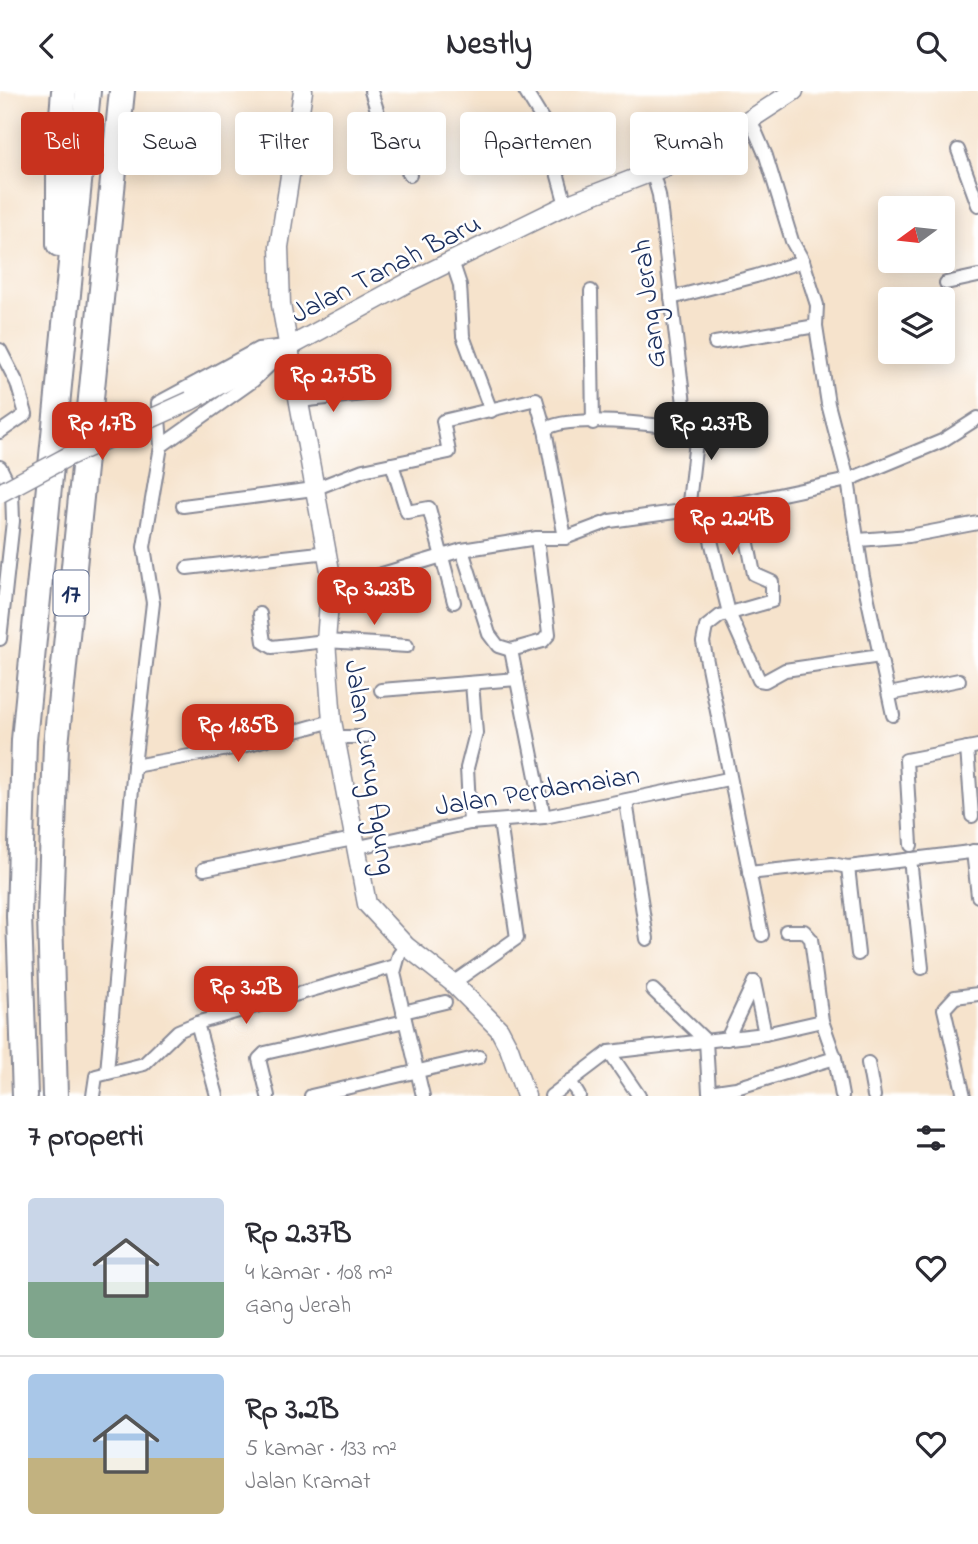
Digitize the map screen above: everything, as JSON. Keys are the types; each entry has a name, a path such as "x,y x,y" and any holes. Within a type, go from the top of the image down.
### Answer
{"highway":[{"path":"58,388 59,152 64,91"},
{"name":"17","path":"25,1096 19,916 23,740 88,91"},
{"name":"17","path":"55,1096 50,915 56,745 121,91"},
{"path":"111,202 132,91"}],"street":[{"name":"Jalan Curug Agung","path":"303,91 279,247 283,313 314,489 328,552 332,589 326,641 333,729 353,843 368,904 406,946 453,983 499,1029 509,1048 526,1096"},
{"path":"371,91 378,112"},
{"path":"525,91 534,110 552,135 565,203"},
{"name":"Jalan Tanah Baru","path":"750,119 794,91"},
{"path":"750,119 777,186 792,241 803,261 817,305 816,326 828,404 848,480 893,715"},
{"path":"958,150 978,205"},
{"name":"Jalan Tanah Baru","path":"0,493 67,457 190,401 289,346 565,203 641,175"},
{"name":"Gang Jerah","path":"653,175 659,195 687,429 694,435 696,446 688,510"},
{"path":"452,261 460,285 463,336 491,411"},
{"path":"671,298 756,277 803,261"},
{"path":"946,283 978,276"},
{"path":"591,291 593,423"},
{"path":"715,343 816,326"},
{"path":"161,446 254,380 289,346"},
{"path":"107,1072 134,766 153,603 144,547 161,446 159,403 258,349 289,346"},
{"path":"0,350 17,383 26,414 0,432"},
{"path":"299,401 364,394"},
{"path":"183,506 314,489 363,470 449,452 443,421 536,399 545,430 565,538"},
{"path":"332,589 462,550 537,538 565,538 610,521 740,503 848,480 942,441 978,418"},
{"path":"545,430 555,425 612,419 687,429"},
{"path":"392,464 407,512 429,509 454,602"},
{"path":"0,639 13,520 12,491 2,470"},
{"path":"740,503 754,574 772,582 774,596 772,601 729,613 706,627 703,635 728,779 762,935"},
{"path":"703,508 729,613 759,680 765,681 785,670 880,656"},
{"path":"0,525 13,520"},
{"path":"859,540 909,536 978,523"},
{"path":"462,550 489,634 498,646 511,650 543,641 549,634 537,538"},
{"path":"187,568 328,552"},
{"path":"260,614 264,642 272,647 326,641 407,646"},
{"path":"511,650 544,817"},
{"path":"381,690 517,679"},
{"path":"889,694 960,680"},
{"path":"470,823 467,768 476,733 472,683"},
{"path":"134,766 333,729 363,737"},
{"path":"911,845 906,759 973,747 972,816"},
{"name":"Jalan Perdamaian","path":"204,869 470,823 544,817 728,779"},
{"path":"626,801 647,939"},
{"path":"453,983 517,938 500,822"},
{"path":"749,873 832,864 848,867 976,851 978,896"},
{"path":"910,859 922,968"},
{"path":"848,867 858,954"},
{"path":"786,932 803,931 811,939 822,1021 835,1058 842,1096"},
{"path":"406,946 395,966 404,1016 424,1096"},
{"path":"93,1096 96,1076 144,1064 178,1031 197,1023 395,966"},
{"path":"727,1039 754,982 765,1034"},
{"path":"653,990 706,1041 705,1094 737,1092 835,1058"},
{"path":"964,1096 944,1009 955,997 978,994"},
{"path":"268,1096 261,1055 404,1016 445,1002"},
{"path":"551,1096 609,1052 765,1034 822,1021"},
{"path":"197,1023 217,1096"},
{"path":"609,1052 639,1096"},
{"path":"311,1096 478,1057"},
{"path":"868,1063 874,1096"},
{"path":"570,1081 579,1096"}]}
